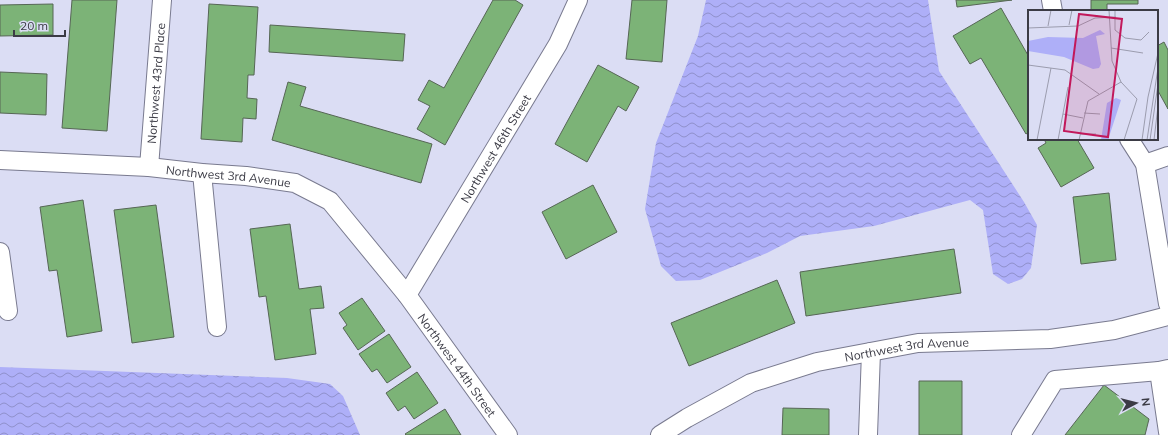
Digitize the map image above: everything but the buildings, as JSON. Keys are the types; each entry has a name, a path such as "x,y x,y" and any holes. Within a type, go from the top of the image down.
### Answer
{"street":[{"name":"Northwest 43rd Place","path":"149,167 162,0"},
{"name":"Northwest 46th Street","path":"407,295 558,44 578,0"},
{"path":"1051,0 1053,10"},
{"path":"1130,140 1145,164 1168,304"},
{"path":"1145,164 1168,156"},
{"name":"Northwest 3rd Avenue","path":"0,160 149,167 246,176 295,183 330,201 407,295"},
{"path":"202,173 216,327"},
{"path":"0,252 8,311"},
{"name":"Northwest 44th Street","path":"407,295 508,435"},
{"name":"Northwest 3rd Avenue","path":"660,435 687,418 751,383 817,362 918,343 1050,339 1114,330 1168,316"},
{"path":"868,435 870,352"},
{"path":"1021,435 1055,380 1164,370 1168,432"}],"water":[{"path":"706,0 928,0 939,71 1024,202 1037,225 1031,268 1022,279 1008,284 993,274 983,210 970,200 874,226 800,236 767,253 700,280 676,281 661,266 645,209 656,143 698,36"},
{"path":"0,367 287,378 330,384 343,396 360,435 0,435"}]}
